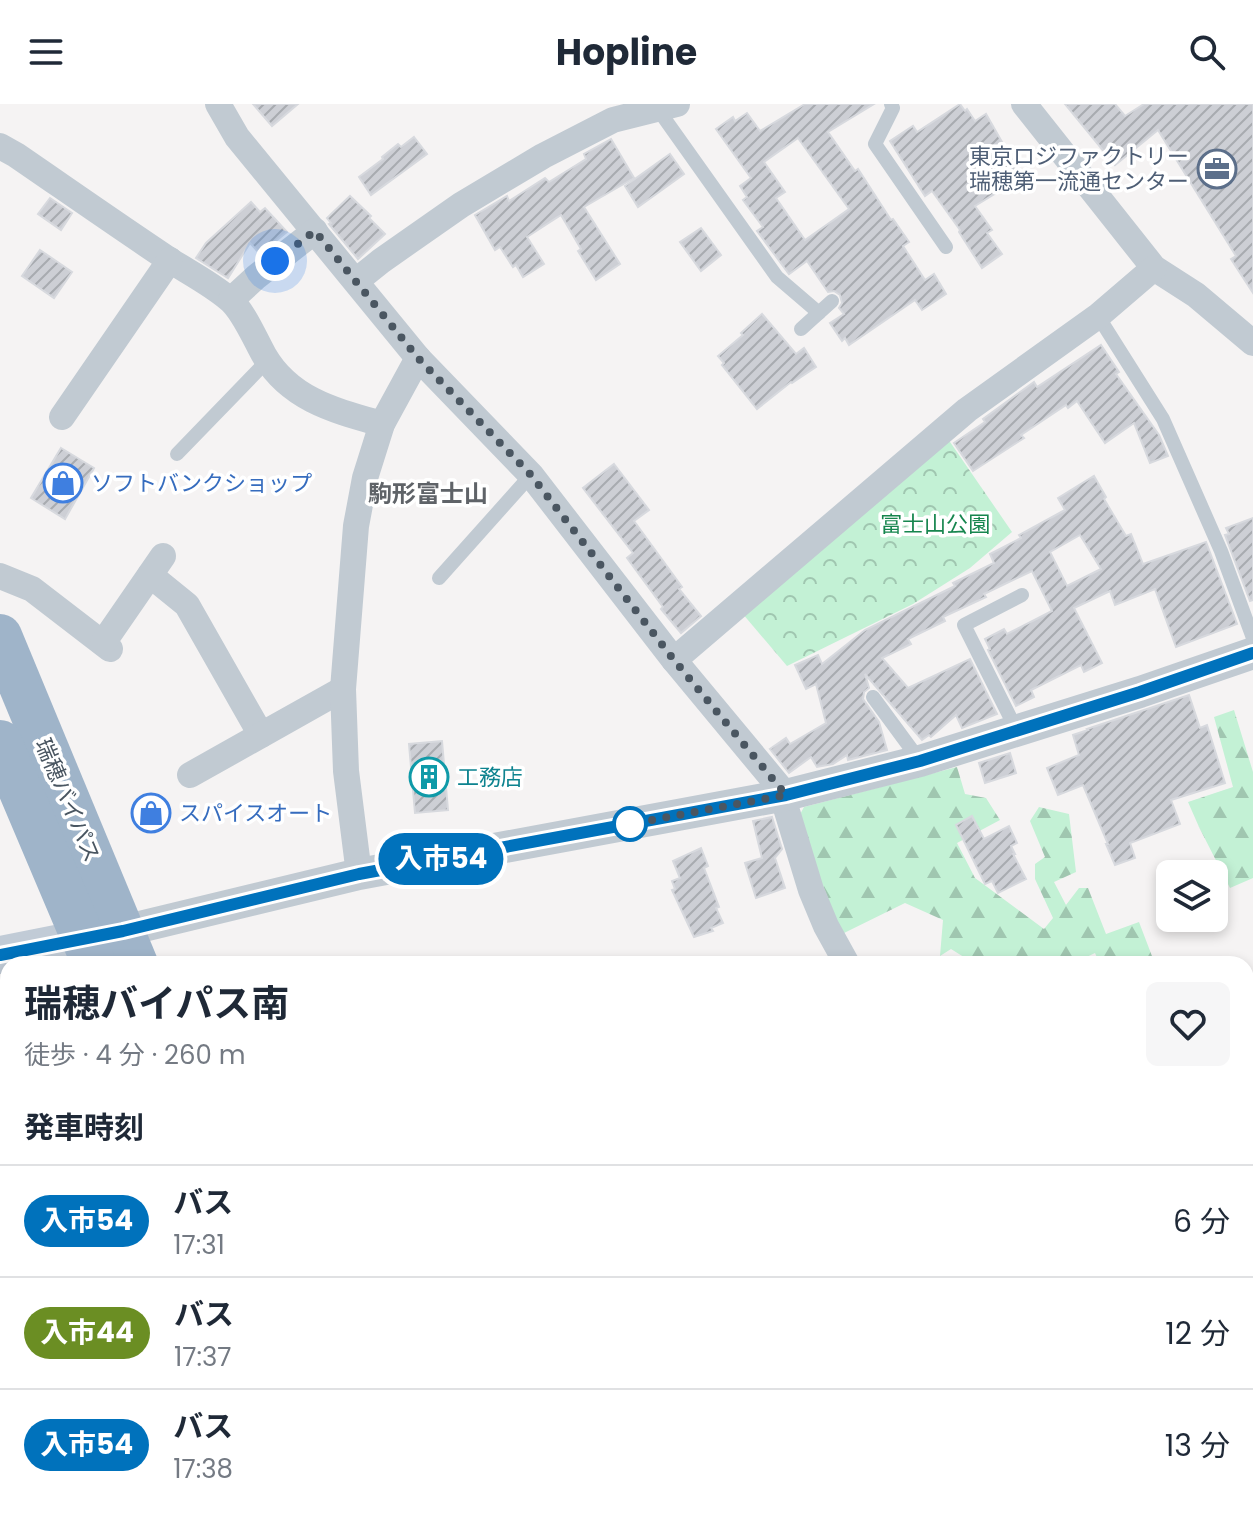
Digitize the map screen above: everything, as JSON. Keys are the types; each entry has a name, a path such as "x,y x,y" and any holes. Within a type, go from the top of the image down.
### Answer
{"highway":[{"name":"瑞穂バイパス","path":"0,636 109,949"},
{"name":"瑞穂バイパス","path":"0,742 109,949"}],"main road":[{"path":"0,955 109,949"}],"street":[{"path":"218,104 237,137 418,358 531,475 674,660 786,795 786,808 811,890 843,956"},
{"path":"1024,104 1154,268 1196,295 1253,343"},
{"path":"356,281 461,205 543,156 613,120 667,106"},
{"path":"0,146 231,300 267,361 293,388 326,408 382,424"},
{"path":"231,300 315,231"},
{"path":"62,417 170,260"},
{"path":"674,660 967,410 1098,316 1154,268"},
{"path":"359,874 346,771 343,689 356,526 365,478 382,424 418,358"},
{"path":"0,576 32,589 106,646 157,566 187,605 261,735"},
{"path":"109,949 359,874 786,795 920,761 1253,653"},
{"path":"190,775 343,689"}],"lane":[{"path":"891,104 893,108 875,144 946,247"},
{"path":"667,106 777,277 819,313"},
{"path":"801,329 832,301"},
{"path":"1098,316 1163,419 1221,551 1253,638"},
{"path":"177,454 267,361"},
{"path":"439,578 531,475"},
{"path":"1017,731 957,628 1022,595"},
{"path":"873,697 920,761"}],"green space":[{"name":"富士山公園","path":"948,439 1012,532 970,568 913,604 787,666 742,613"},
{"path":"1234,710 1253,772 1253,878 1230,888 1228,860 1216,860 1188,802 1233,787 1214,717"},
{"path":"957,767 965,794 986,798 1000,820 957,843 975,878 1044,929 1053,918 1035,879 1035,864 1045,857 1030,821 1039,807 1069,814 1076,872 1054,882 1066,905 1079,888 1088,888 1106,934 1139,922 1152,956 1096,956 1095,953 1089,956 962,956 951,949 940,956 943,920 905,903 842,934 797,820 804,807"}],"building":[{"path":"253,104 298,104 272,126"},
{"path":"805,104 874,104 828,132 909,242 903,246 925,280 934,274 946,294 922,310 915,300 849,345 845,338 842,341 830,323 844,314 839,308 842,303 840,295 834,291 828,292 807,261 789,274 757,231 763,227 743,200 747,197 740,186 751,178 716,129 733,117 735,121 747,113 760,131","holes":["798,138 849,209 805,240 776,198 785,192 764,162"]},
{"path":"960,104 975,121 986,114 1022,177 975,206 992,230 987,233 1002,254 982,268 932,191 925,196 890,141 913,126 917,132"},
{"name":"東京ロジファクトリー 瑞穂第一流通センター","path":"1065,104 1115,104 1125,116 1144,104 1253,104 1253,293 1231,259 1236,256 1158,130 1115,165"},
{"path":"414,137 427,154 371,195 359,177 398,144 401,147"},
{"path":"611,139 634,178 584,207 620,264 596,280 561,215 527,237 544,264 523,277 500,247 495,250 475,215 507,196 509,201 545,178 549,182 586,159 584,154"},
{"path":"670,154 684,174 638,207 625,186"},
{"path":"350,196 385,234 358,259 327,218"},
{"path":"50,198 72,213 61,230 38,214"},
{"path":"251,202 260,212 265,208 287,232 260,254 250,243 228,278 196,258 206,243"},
{"path":"701,228 721,255 701,271 680,242"},
{"path":"40,250 72,272 54,298 22,276"},
{"path":"762,314 796,354 804,348 816,367 757,409 718,356"},
{"path":"1101,345 1119,372 1116,374 1159,435 1168,456 1150,463 1134,423 1105,443 1077,401 1021,435 1024,438 973,471 954,443 1034,382 1037,387"},
{"name":"ソフトバンクショップ","path":"61,448 94,468 65,519 31,498"},
{"path":"614,464 649,510 634,521 682,587 679,589 701,616 681,633 627,558 633,553 583,488"},
{"path":"1094,476 1126,536 1131,534 1143,564 1206,542 1237,624 1176,647 1155,589 1115,605 1110,591 1074,608 1102,663 1084,672 1081,665 1031,690 1034,697 1016,706 985,639 1004,629 1007,634 1052,611 1032,571 943,617 945,621 908,639 911,644 882,658 908,688 970,659 997,714 962,728 956,715 931,737 929,735 922,740 865,674 869,688 864,692 863,699 879,722 887,750 848,760 847,755 833,764 817,767 811,757 789,773 770,749 786,738 790,744 826,723 816,684 806,689 795,665 818,655 822,664 865,630 955,586 953,583 994,563 990,554 1065,510 1058,498","holes":["1080,535 1101,569 1067,586 1050,552"]},
{"path":"1253,518 1253,600 1250,601 1225,535 1229,534 1226,528"},
{"path":"1189,695 1200,728 1207,725 1225,783 1171,800 1180,824 1130,843 1135,858 1115,865 1083,785 1058,795 1047,768 1079,755 1073,735"},
{"name":"工務店","path":"442,741 448,810 415,813 409,744"},
{"path":"1010,753 1016,773 985,783 979,763"},
{"path":"972,816 984,839 1009,826 1017,843 1011,846 1013,854 1026,879 998,893 992,881 985,884 956,825"},
{"path":"772,817 782,849 775,858 785,888 756,898 745,863 762,858 753,821"},
{"path":"701,848 708,866 704,868 723,923 711,928 713,931 694,937 672,890 675,889 672,881 680,878 673,861"}],"bus line":[{"name":"入市54","path":"0,955 123,931 359,874 786,795 920,761 1253,653"}],"place":[{"name":"東京ロジファクトリー 瑞穂第一流通センター","path":"1217,169"},
{"name":"ソフトバンクショップ","path":"63,483"},
{"name":"工務店","path":"429,777"},
{"name":"スパイスオート","path":"151,813"}],"district":[{"name":"駒形富士山","path":"428,494"}],"route":[{"path":"275,261 315,231 418,358 531,475 674,660 786,795 630,824"}]}
